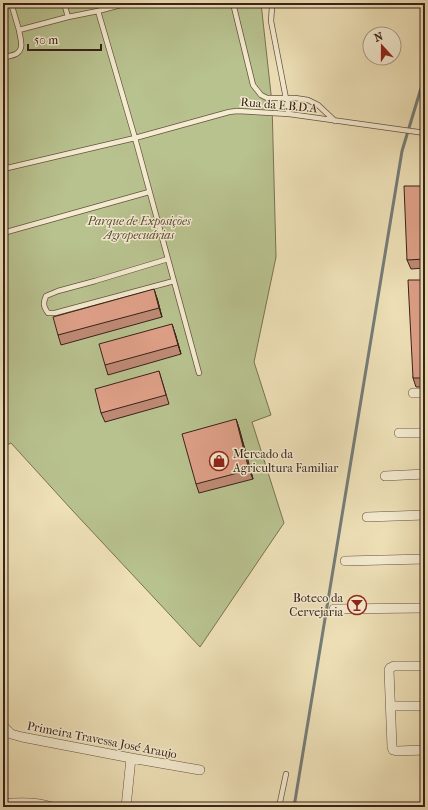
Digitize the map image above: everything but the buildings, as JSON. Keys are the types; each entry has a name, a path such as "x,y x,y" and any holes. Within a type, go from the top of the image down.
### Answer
{"street":[{"path":"413,393 425,393"},
{"path":"399,433 425,433"},
{"path":"385,476 425,474"},
{"path":"366,517 425,515"},
{"path":"345,562 425,559"},
{"path":"334,609 425,608"},
{"path":"425,666 394,666 388,670 393,750 425,750"},
{"path":"390,706 425,706"},
{"name":"Primeira Travessa José Araujo","path":"3,726 11,734 200,770"},
{"path":"126,807 131,758"},
{"path":"3,804 17,802 52,807"}],"lane":[{"path":"3,58 16,54 21,47 19,30 12,3"},
{"path":"64,3 68,17"},
{"path":"19,30 128,3"},
{"path":"233,3 253,84 261,95 267,98 286,97 308,100 318,105 335,121"},
{"path":"275,3 272,7 271,21 289,114"},
{"path":"98,11 135,138 199,373"},
{"name":"Rua da E.B.D.A","path":"3,169 135,138 237,111 289,114 425,133"},
{"path":"3,233 149,192"},
{"path":"168,259 58,291 46,296 44,302 45,308 48,313 55,313 174,281"},
{"path":"279,807 286,774"}],"green space":[{"name":"Parque de Exposições Agropecuárias","path":"3,3 261,3 272,103 276,257 254,362 271,415 252,422 284,523 200,647 11,443 3,447"}],"waterway":[{"path":"294,807 402,151 425,75"}],"place":[{"name":"Mercado da Agricultura Familiar","path":"219,461"},
{"name":"Boteco da Cervejaria","path":"357,605"}]}
